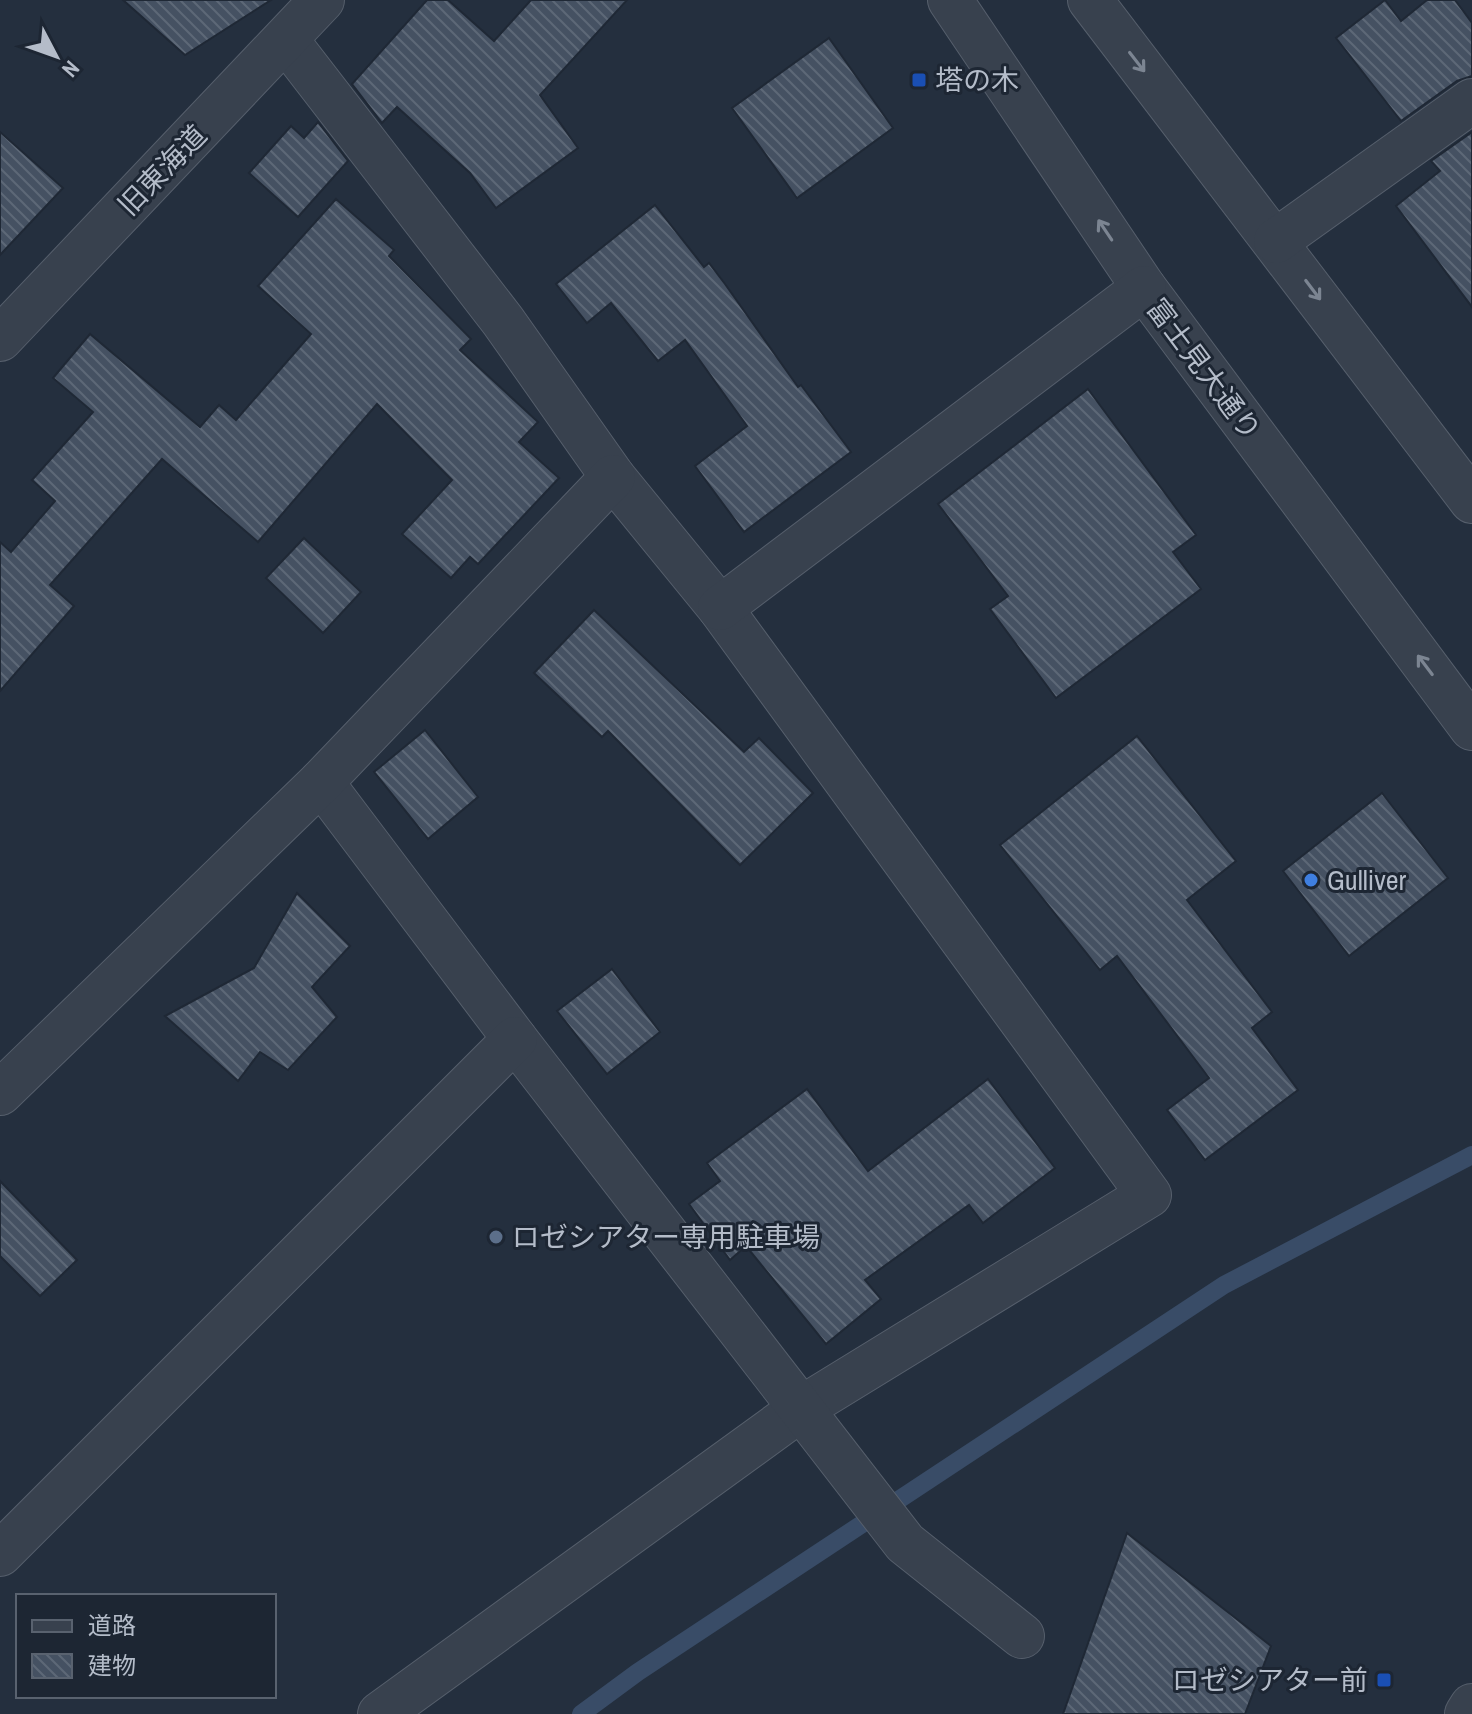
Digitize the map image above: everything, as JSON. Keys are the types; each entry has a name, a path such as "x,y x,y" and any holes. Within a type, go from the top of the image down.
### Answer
{"street":[{"name":"旧東海道","path":"0,339 322,0"},
{"name":"富士見大通り","path":"950,0 1144,288 1472,728"},
{"path":"1090,0 1472,501"},
{"path":"286,40 503,321 613,477 720,608 1149,1195 802,1408 380,1714"},
{"path":"1276,241 1472,101"},
{"path":"720,608 1144,288"},
{"path":"0,1093 321,782 613,477"},
{"path":"321,782 515,1039 905,1543 1022,1636"},
{"path":"0,1554 515,1039"},
{"path":"1467,1714 1472,1706"}],"building":[{"path":"123,0 271,0 185,55"},
{"path":"427,0 448,0 494,41 531,0 627,0 540,95 578,148 496,208 470,173 397,107 382,123 352,84"},
{"path":"1385,0 1401,21 1427,0 1455,0 1472,23 1472,76 1457,81 1401,121 1336,38"},
{"path":"829,38 893,128 797,198 732,108"},
{"path":"318,122 348,161 298,217 249,173 291,126 304,138"},
{"path":"0,132 63,188 0,255"},
{"path":"1472,132 1472,307 1396,206 1440,171 1431,161"},
{"path":"336,199 394,250 389,256 471,339 460,350 538,422 519,442 559,478 478,564 470,557 451,578 402,534 452,480 377,404 258,542 162,459 50,585 74,606 0,691 0,542 11,552 55,501 32,480 93,412 53,378 90,334 200,427 219,405 236,420 311,334 258,286"},
{"path":"655,205 704,267 709,263 798,387 801,385 851,452 744,532 695,466 747,426 685,340 658,361 611,303 587,323 556,284"},
{"path":"1088,389 1196,535 1173,552 1201,589 1056,698 990,609 1008,596 938,504"},
{"path":"304,538 361,592 323,633 266,578"},
{"path":"594,610 744,752 759,738 813,793 740,865 608,731 602,737 534,673"},
{"path":"425,730 478,797 428,839 374,772"},
{"path":"1137,736 1236,861 1187,900 1272,1012 1252,1028 1298,1090 1205,1160 1167,1110 1209,1078 1117,956 1100,970 1000,845"},
{"path":"1382,793 1448,878 1349,956 1283,871"},
{"path":"297,893 350,946 312,987 337,1017 288,1070 260,1052 238,1081 165,1016 254,968"},
{"path":"612,969 660,1032 607,1074 557,1011"},
{"path":"988,1079 1055,1168 983,1223 969,1205 865,1280 881,1299 826,1344 746,1246 730,1260 689,1204 720,1181 707,1163 807,1089 868,1171"},
{"path":"0,1181 77,1260 40,1296 0,1256"},
{"path":"1127,1533 1271,1646 1245,1714 1063,1714"}],"waterway":[{"path":"581,1714 638,1672 1224,1285 1472,1155"}],"place":[{"name":"塔の木","path":"919,80"},
{"name":"Gulliver","path":"1311,880"},
{"name":"ロゼシアター専用駐車場","path":"496,1237"},
{"name":"ロゼシアター前","path":"1384,1680"}]}
